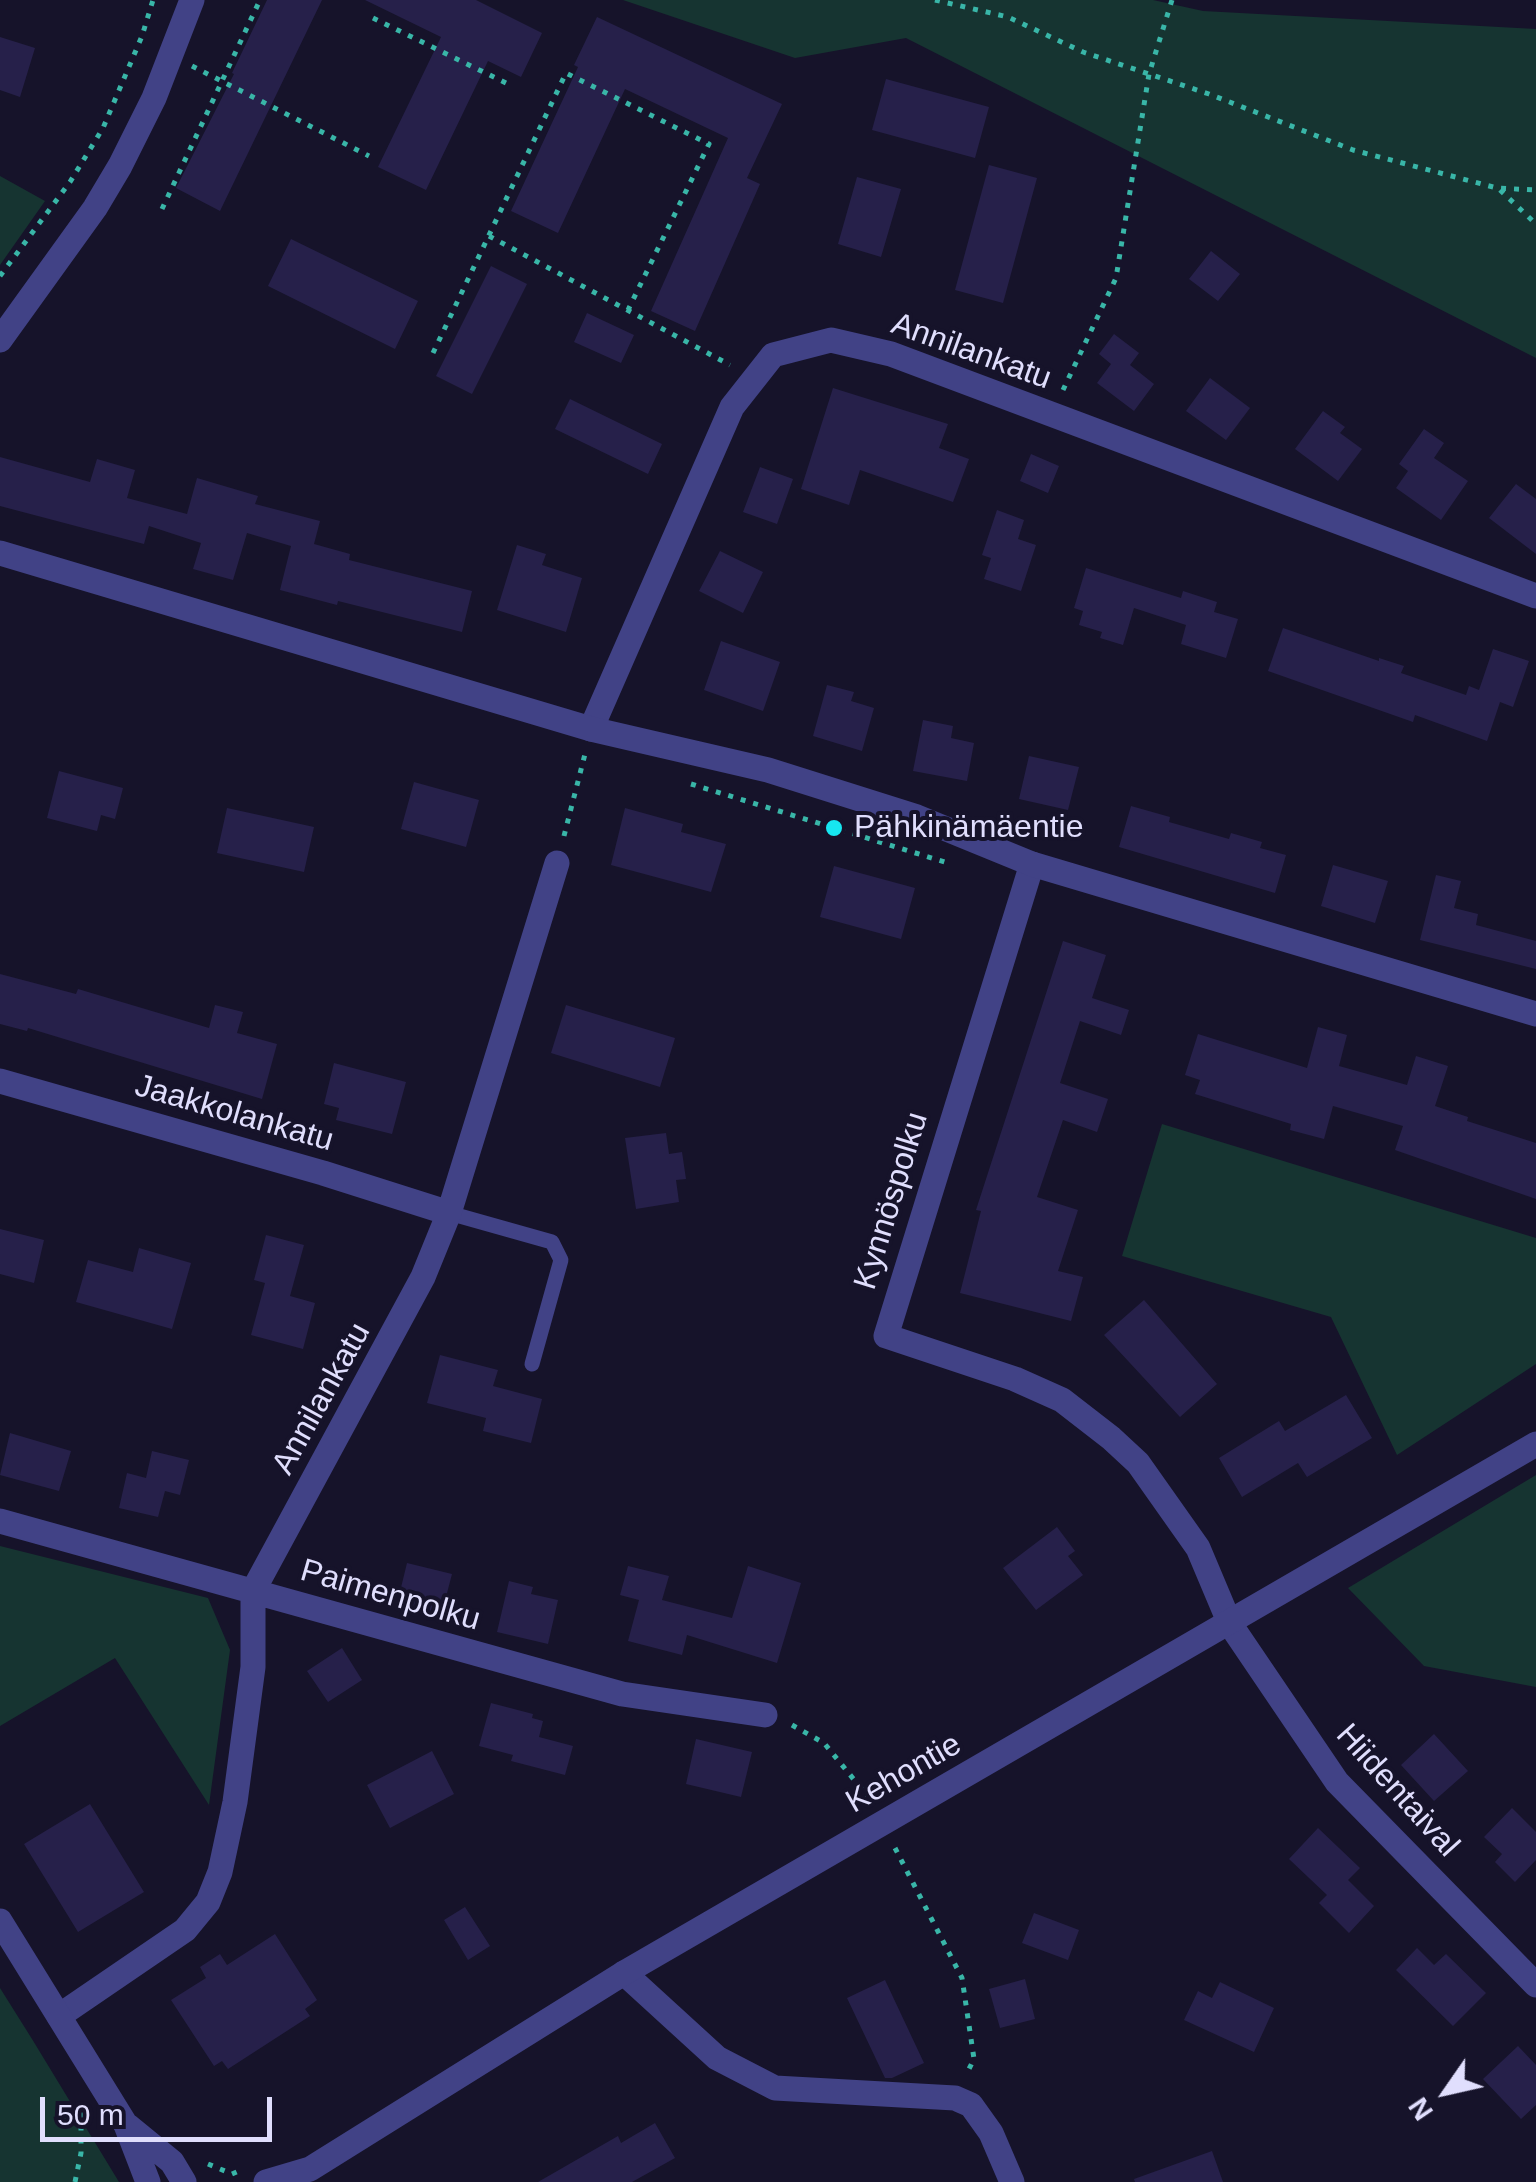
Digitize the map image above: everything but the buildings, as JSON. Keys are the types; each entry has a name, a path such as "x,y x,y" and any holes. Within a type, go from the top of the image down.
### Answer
{"street":[{"path":"0,340 95,208 145,116 192,0"},
{"name":"Annilankatu","path":"588,740 732,407 773,355 830,340 890,354 1536,596"},
{"path":"0,553 588,740 768,770 918,817 1032,864 1536,1014"},
{"name":"Annilankatu","path":"59,2016 185,1930 208,1902 220,1872 236,1802 252,1667 253,1592 389,1345 450,1213 558,863"},
{"name":"Kynnöspolku","path":"1032,864 886,1336 1062,1400 1112,1438 1162,1493 1189,1535 1230,1624"},
{"name":"Jaakkolankatu","path":"0,1081 450,1213"},
{"name":"Kehontie","path":"266,2182 305,2176 624,1973 1536,1444"},
{"name":"Paimenpolku","path":"0,1522 622,1694 766,1715"},
{"name":"Hiidentaival","path":"1230,1624 1337,1782 1536,1985"},
{"path":"0,1921 126,2125 148,2182"},
{"path":"624,1973 717,2058 774,2088 955,2098 971,2105 992,2132 1012,2182"},
{"path":"126,2125 172,2162 184,2182"}],"lane":[{"path":"450,1213 552,1242 561,1260 532,1364"}],"path":[{"path":"0,276 70,182 102,128 142,36 153,0"},
{"path":"162,209 260,0"},
{"path":"935,0 1008,17 1083,52 1352,150 1497,188 1536,190"},
{"path":"1051,416 1116,278 1149,74 1172,0"},
{"path":"374,18 510,85"},
{"path":"172,56 369,156"},
{"path":"433,353 566,73 709,144 628,310"},
{"path":"1497,188 1536,224"},
{"path":"489,236 755,378"},
{"path":"558,863 588,740"},
{"path":"766,1715 800,1728 824,1743 856,1778 962,1978 974,2060 955,2098"},
{"path":"75,2182 81,2153 81,2107"},
{"path":"232,2174 236,2182"}],"green space":[{"path":"623,0 1153,0 1203,11 1536,29 1536,358 906,38 795,58"},
{"path":"0,176 45,201 0,265"},
{"path":"1162,1124 1536,1238 1536,1364 1397,1455 1331,1317 1122,1256"},
{"path":"1536,1475 1536,1687 1424,1666 1348,1588"},
{"path":"0,1546 208,1598 230,1650 209,1805 115,1658 0,1726"},
{"path":"0,1988 32,2039 119,2182 0,2182"}],"place":[{"name":"Pähkinämäentie","path":"834,828"}]}
